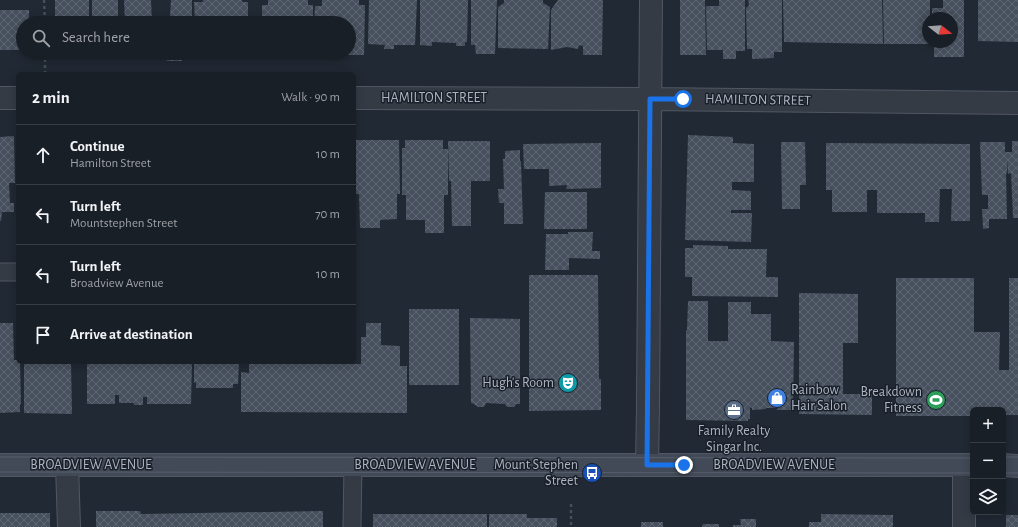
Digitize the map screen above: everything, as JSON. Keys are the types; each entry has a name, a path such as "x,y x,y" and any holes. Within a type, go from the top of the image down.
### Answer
{"main road":[{"name":"BROADVIEW AVENUE","path":"0,465 968,465"},
{"path":"1006,466 1018,466"}],"street":[{"path":"647,465 651,0"},
{"path":"0,98 16,98"},
{"name":"HAMILTON STREET","path":"356,98 650,99 1018,104"},
{"path":"67,465 69,527"},
{"path":"964,527 968,465"}],"lane":[{"path":"0,272 16,272"},
{"path":"352,465 352,527"}],"path":[{"path":"44,0 45,16"},
{"path":"45,60 45,72"},
{"path":"571,504 571,527"}],"building":[{"path":"55,0 89,0 89,16 55,16"},
{"path":"92,0 118,0 118,16 92,16"},
{"path":"124,0 151,0 152,16 125,16"},
{"path":"171,0 192,0 192,16 170,16"},
{"path":"203,0 242,0 242,2 248,2 248,16 195,16 194,2 203,2"},
{"path":"268,0 308,0 308,5 313,5 313,16 262,16 262,5 268,5"},
{"path":"322,0 359,0 359,5 365,5 364,55 356,55 356,16 314,16 315,6 322,6"},
{"path":"369,0 417,0 415,45 394,45 394,49 384,49 385,45 368,44"},
{"path":"420,0 468,0 467,42 465,42 465,46 456,46 456,43 432,42 432,46 420,45"},
{"path":"471,0 497,0 495,54 476,54 475,45 471,45"},
{"path":"504,0 543,0 543,3 550,7 548,49 498,48 498,7 504,3"},
{"path":"558,0 603,0 602,55 583,55 583,46 579,45 578,49 567,47 551,50 551,10"},
{"path":"680,0 705,0 706,55 680,55"},
{"path":"719,0 745,0 745,51 736,51 736,59 723,59 723,50 707,50 706,6 719,6"},
{"path":"748,0 782,0 782,52 774,52 774,58 752,59 752,49 747,49 746,8 749,5"},
{"path":"783,0 882,0 883,44 784,42"},
{"path":"883,0 930,0 930,12 922,12 922,44 884,44"},
{"path":"943,0 964,0 964,57 934,57 934,48 958,48 958,12 932,12 932,8 943,8"},
{"path":"978,0 1018,0 1018,42 978,41"},
{"path":"0,10 29,10 29,16 16,16 16,50 0,50"},
{"path":"167,60 182,60 182,61"},
{"path":"688,135 733,137 733,143 754,144 754,182 732,182 732,190 751,191 751,210 731,210 731,213 752,213 751,242 685,240"},
{"path":"14,136 15,183 9,183 10,203 14,203 14,212 2,212 0,221 0,137"},
{"path":"356,140 399,140 400,194 397,194 397,219 380,220 380,228 360,228 359,194 356,194"},
{"path":"405,140 443,140 443,149 448,149 448,195 444,195 444,233 425,233 425,220 406,220 406,195 402,195 402,148 405,148"},
{"path":"448,141 490,141 490,181 471,181 471,226 452,226"},
{"path":"1012,141 1018,141 1018,218 1013,218 1011,173 1008,174 1007,159 1007,219 989,219 989,228 983,229 982,209 988,209 988,195 982,195 980,142 1005,142 1005,152 1012,152"},
{"path":"781,142 805,142 806,185 800,185 800,209 782,209"},
{"path":"601,143 601,188 566,189 567,185 549,186 549,169 524,169 523,144"},
{"path":"826,143 970,144 970,221 951,221 952,189 940,189 939,222 925,222 925,213 877,213 877,190 867,190 867,212 832,212 832,190 826,190"},
{"path":"520,150 523,224 504,224 504,203 499,203 498,189 504,189 503,159 505,159 505,151"},
{"path":"545,192 587,192 587,229 544,229"},
{"path":"568,232 593,232 592,251 600,251 600,259 569,258 569,270 545,270 546,234 568,234"},
{"path":"693,245 728,246 728,249 767,249 766,277 778,277 778,297 692,296 692,277 685,277 685,248 693,248"},
{"path":"529,275 598,275 599,379 601,379 601,410 529,411"},
{"path":"896,278 974,278 974,332 1000,332 999,370 1009,370 1009,278 1018,278 1018,415 1006,415 1006,407 970,407 970,416 896,416"},
{"path":"799,293 858,294 858,343 843,343 843,394 872,394 872,415 799,414"},
{"path":"688,301 708,301 708,341 728,341 728,302 751,302 751,314 771,314 771,341 794,342 792,410 766,408 752,410 750,407 750,419 748,419 748,421 686,420 686,330"},
{"path":"409,309 459,309 459,385 409,385"},
{"path":"470,318 520,319 520,404 516,404 514,407 507,407 505,404 486,403 484,407 478,407 471,403"},
{"path":"0,323 13,323 14,360 16,360 16,364 20,364 20,412 0,413"},
{"path":"366,323 381,323 381,345 400,346 400,366 407,366 407,413 241,412 241,372 249,373 249,364 361,364 361,337 366,337"},
{"path":"24,364 71,364 72,414 24,413"},
{"path":"87,364 192,364 191,404 147,404 147,397 143,397 143,405 134,405 134,403 119,403 119,395 115,395 115,404 87,404"},
{"path":"194,364 239,364 238,384 233,384 233,388 196,388 196,382 194,383"},
{"path":"96,511 140,511 141,514 323,511 323,527 96,527"},
{"path":"0,513 50,513 50,527 0,527"},
{"path":"373,514 487,514 487,527 373,527"},
{"path":"489,514 527,514 527,518 557,518 557,527 489,527"},
{"path":"821,514 893,515 893,527 809,527 809,522 821,522"},
{"path":"1006,515 1018,515 1018,527 1006,527"},
{"path":"740,519 756,519 756,527 733,527 733,525 741,525"},
{"path":"641,522 663,522 663,527 641,527"},
{"path":"703,524 719,524 719,527 702,527"}],"tram line":[{"path":"0,457 970,458"},
{"path":"1006,457 1018,457"},
{"path":"0,472 970,473"},
{"path":"1006,473 1018,473"}],"place":[{"name":"Hugh's Room","path":"568,383"},
{"name":"Rainbow Hair Salon","path":"777,398"},
{"name":"Breakdown Fitness","path":"936,400"},
{"name":"Family Realty Singar Inc.","path":"734,410"},
{"name":"Mount Stephen Street","path":"592,473"}],"route":[{"path":"683,99 650,99 647,465 684,465"}]}
